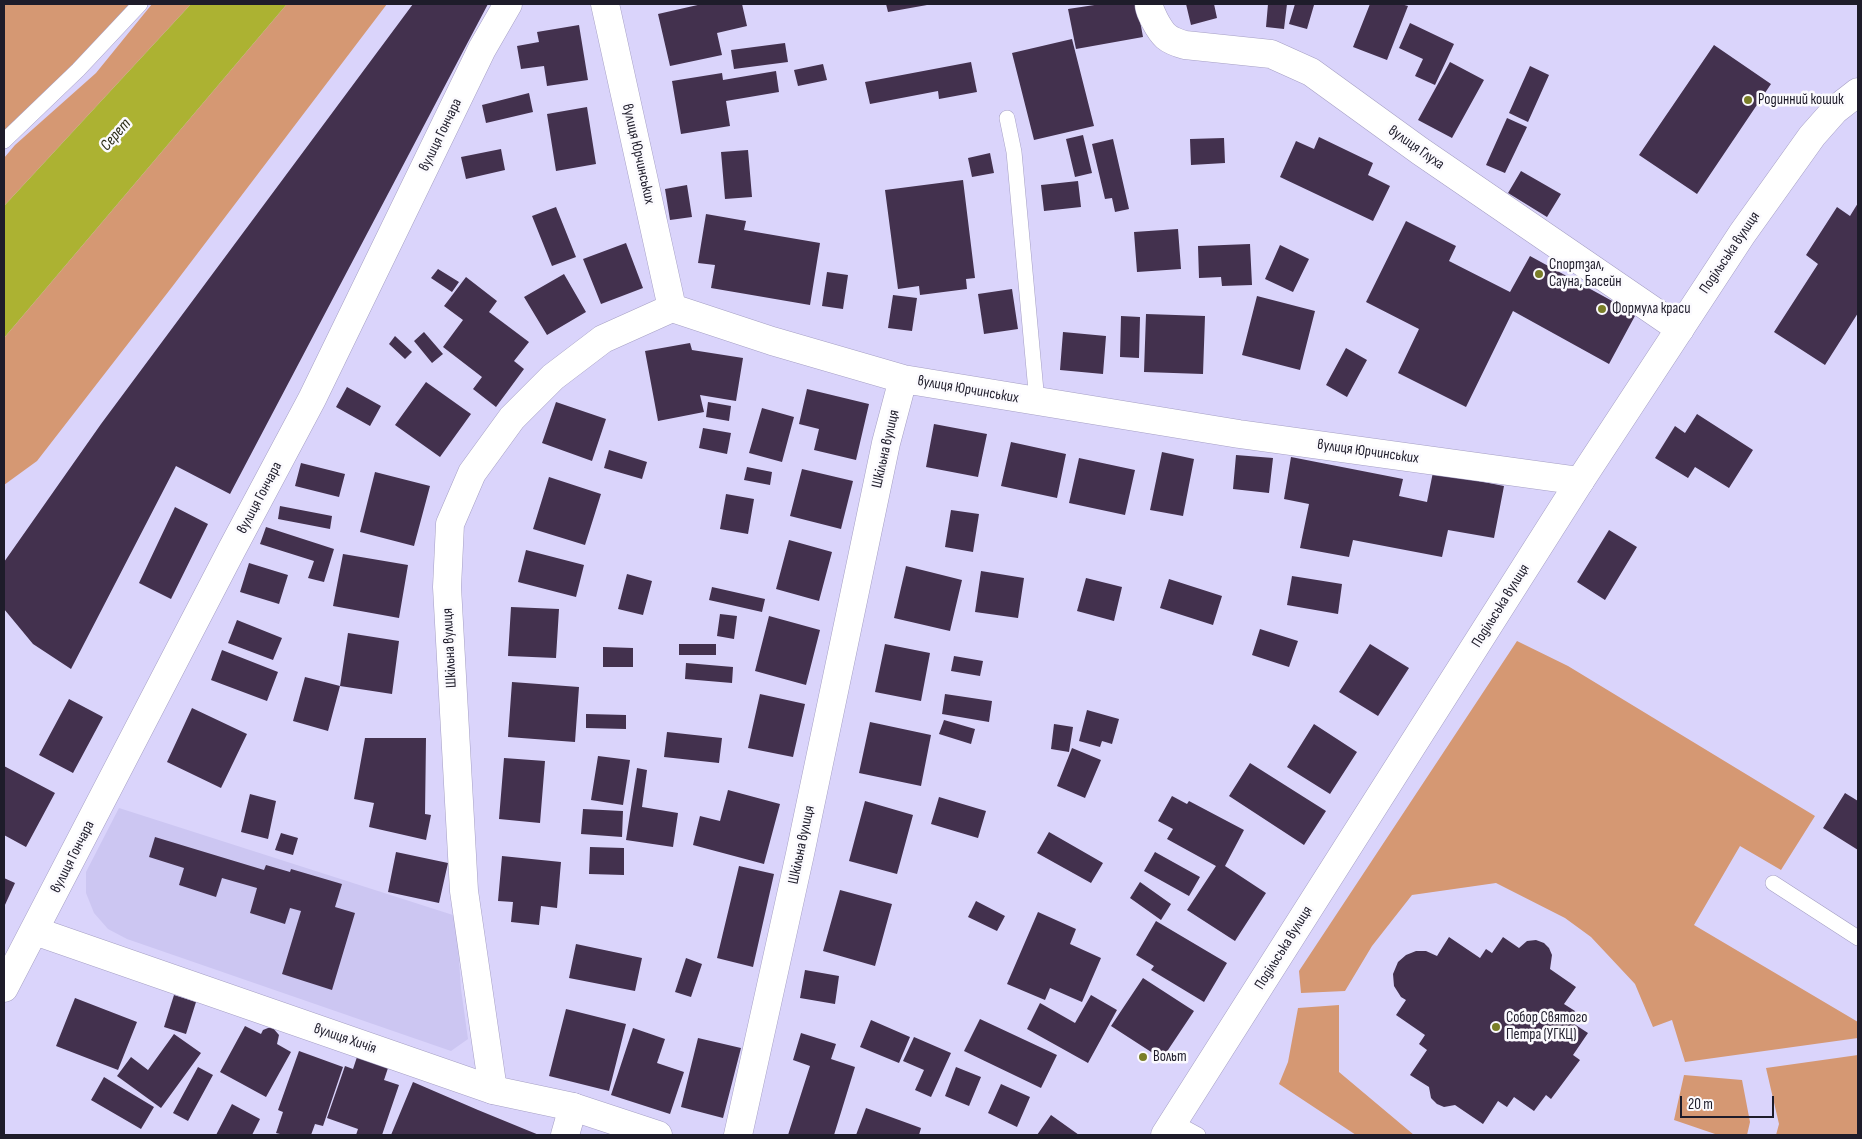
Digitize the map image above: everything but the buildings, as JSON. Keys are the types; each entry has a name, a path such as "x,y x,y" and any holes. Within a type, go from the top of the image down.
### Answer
{"street":[{"name":"вулиця Гончара","path":"4,988 312,399 482,49 508,4"},
{"name":"вулиця Юрчинських","path":"605,4 672,308 772,341 903,379 1239,434 1580,481"},
{"name":"вулиця Глуха","path":"1149,4 1149,9 1161,33 1173,42 1185,45 1271,54 1311,72 1420,151 1680,329"},
{"name":"Подільська вулиця","path":"1169,1129 1580,481 1742,234 1795,158 1825,120 1858,92"},
{"name":"Шкільна вулиця","path":"493,1090 464,891 447,587 450,524 472,473 512,418 553,376 603,339 672,308"},
{"name":"Шкільна вулиця","path":"738,1135 800,854 886,443 903,379"},
{"name":"вулиця Хичія","path":"34,931 493,1090 573,1107 658,1135"},
{"path":"566,1135 573,1107"}],"lane":[{"path":"4,142 78,70 140,4"},
{"path":"1007,118 1014,152 1037,402"},
{"path":"1773,883 1858,938"},
{"path":"1169,1129 1198,1135"}],"shaded area":[{"path":"4,4 131,4 73,66 4,132"},
{"path":"152,4 191,4 4,206 4,158 15,145 96,73"},
{"path":"287,4 387,4 37,461 4,485 4,338"},
{"path":"1517,641 1568,666 1815,816 1781,870 1740,846 1694,925 1858,1022 1858,1038 1685,1062 1672,1020 1653,1027 1635,984 1591,937 1565,918 1496,883 1412,895 1372,946 1345,991 1301,993 1299,971"},
{"path":"119,808 456,916 461,989 468,1039 451,1051 127,939 108,929 94,913 86,893 86,872"},
{"path":"1339,1005 1339,1072 1414,1135 1356,1135 1279,1084 1288,1062 1298,1008"},
{"path":"1858,1055 1858,1135 1776,1135 1779,1124 1766,1068"},
{"path":"1684,1075 1742,1080 1750,1122 1747,1135 1718,1135 1674,1120"}],"water":[{"name":"Серет","path":"191,4 287,4 4,338 4,206"}],"place":[{"name":"Родинний кошик","path":"1748,100"},
{"name":"Спортзал, Сауна, Басейн","path":"1539,274"},
{"name":"Формула краси","path":"1602,309"},
{"name":"Собор Святого Петра (УГКЦ)","path":"1496,1027"},
{"name":"Вольт","path":"1143,1057"}]}
